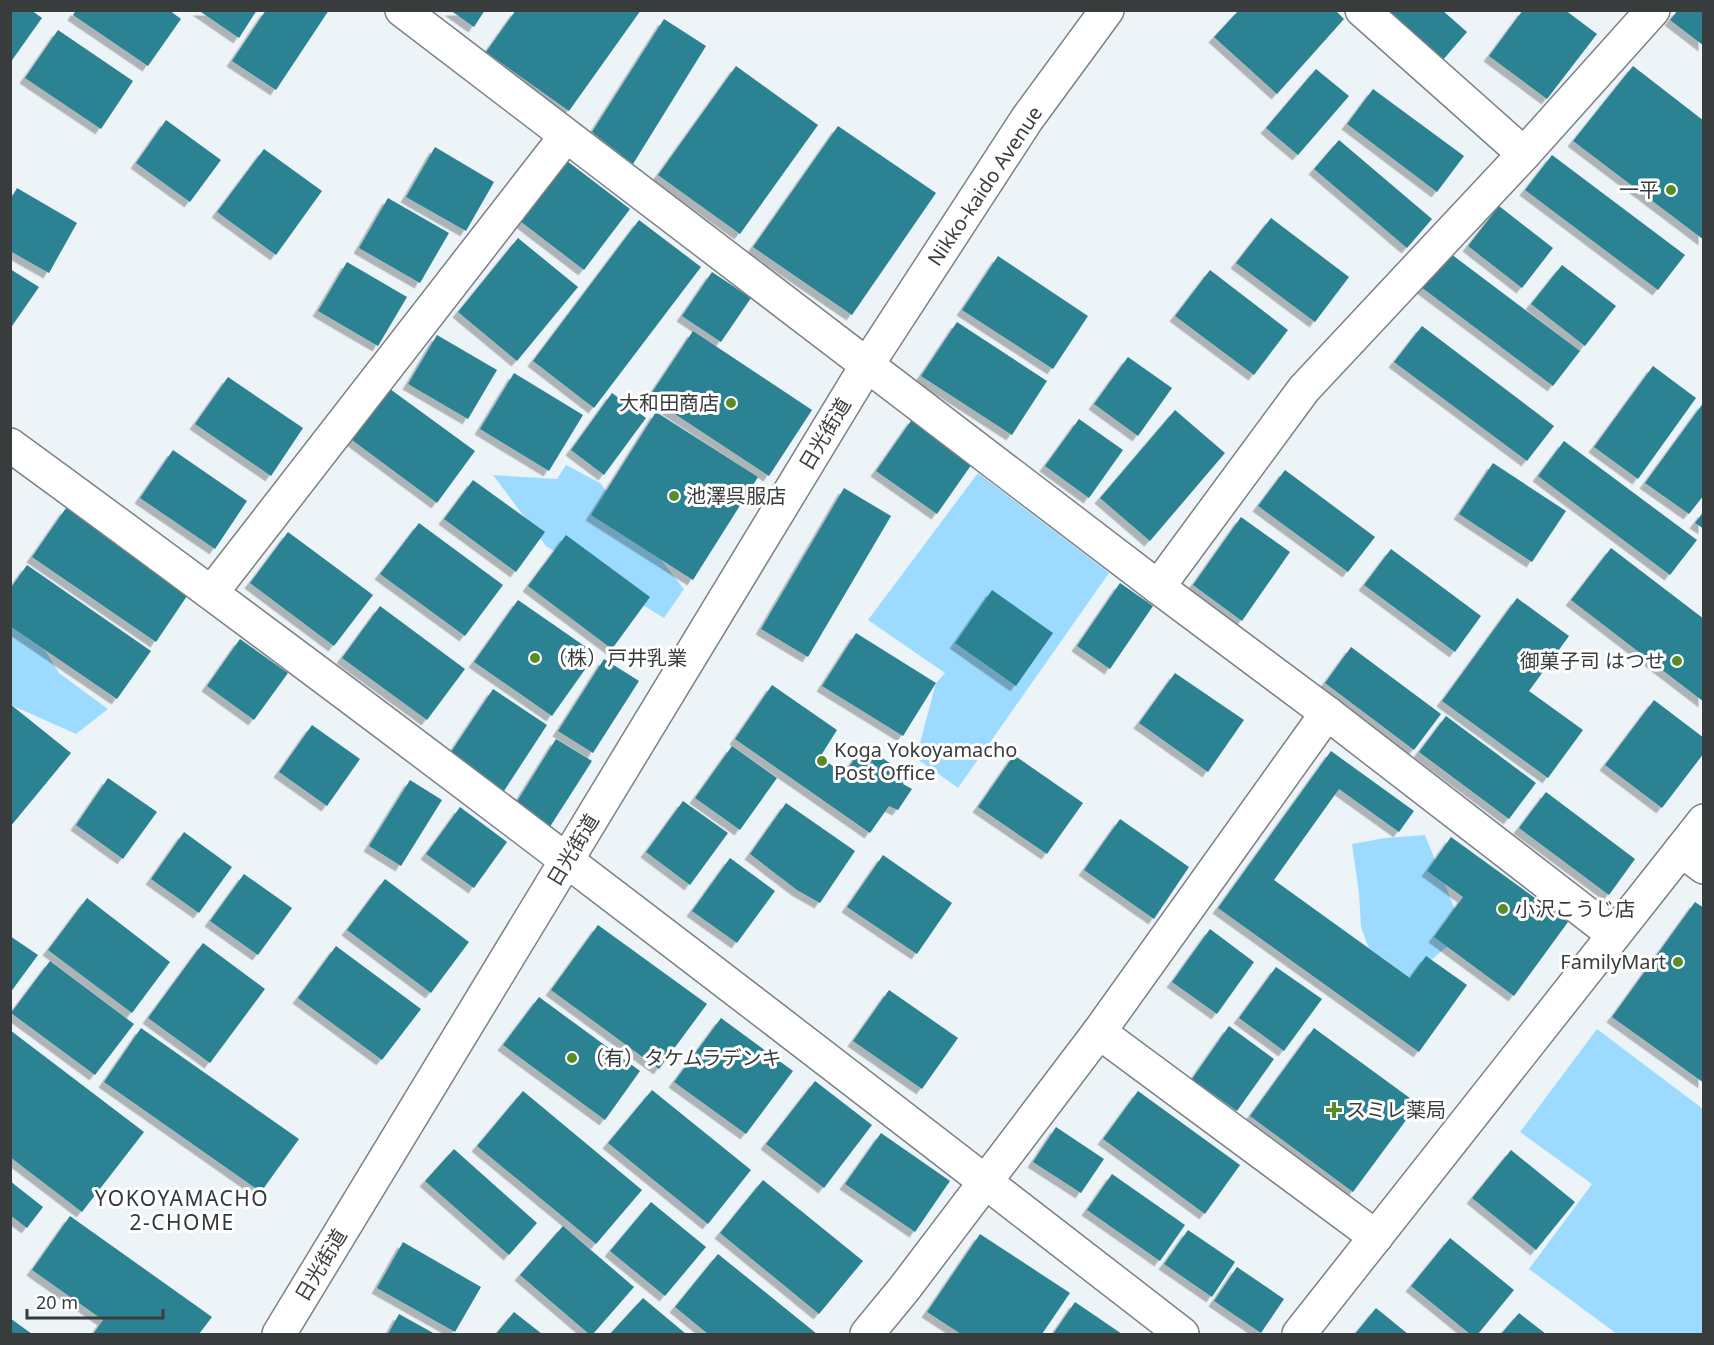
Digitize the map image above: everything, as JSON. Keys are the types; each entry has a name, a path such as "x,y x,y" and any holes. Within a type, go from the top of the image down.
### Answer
{"street":[{"path":"402,10 1158,587 1328,713 1613,934"},
{"name":"Nikko-kaido Avenue","path":"867,365 1027,119 1107,10"},
{"path":"1362,10 1524,154"},
{"path":"1158,587 1304,389 1524,154 1653,10"},
{"path":"212,592 566,136"},
{"name":"日光街道","path":"279,1335 867,365"},
{"path":"10,445 212,592 985,1181 1182,1335"},
{"path":"867,1335 1099,1032 1328,713"},
{"path":"1299,1335 1613,934 1692,858 1704,822"},
{"path":"1099,1032 1376,1237"}],"shaded area":[{"path":"566,465 600,483 684,589 664,618 546,546 493,475 557,479"},
{"path":"978,473 1109,573 958,788 916,758 936,683 945,673 868,620"},
{"path":"10,595 59,673 108,709 76,734 11,705"},
{"path":"1425,835 1464,932 1410,978 1369,948 1361,927 1352,844 1385,838"},
{"path":"1597,1029 1703,1109 1703,1334 1617,1334 1529,1269 1592,1184 1520,1132"}],"building":[{"path":"10,10 31,10 42,18 10,63"},
{"path":"76,10 169,10 181,19 148,66 73,15"},
{"path":"198,10 257,10 239,38"},
{"path":"266,10 329,10 276,90 232,61"},
{"path":"450,10 485,10 474,27"},
{"path":"516,10 641,10 569,111 486,52"},
{"path":"1239,10 1335,10 1344,19 1277,94 1214,37"},
{"path":"1383,10 1442,10 1467,32 1442,61"},
{"path":"1523,10 1565,10 1597,34 1547,99 1489,56"},
{"path":"1678,10 1704,10 1704,46 1670,20"},
{"path":"664,19 706,46 633,164 592,132"},
{"path":"58,30 133,81 101,129 25,78"},
{"path":"736,66 818,125 740,234 658,175"},
{"name":"一平","path":"1633,66 1704,121 1704,240 1573,141"},
{"path":"1316,69 1349,96 1298,155 1266,128"},
{"path":"1373,89 1464,156 1437,192 1347,124"},
{"path":"166,120 221,160 190,202 136,163"},
{"path":"838,126 936,193 852,315 753,247"},
{"path":"1339,140 1432,219 1407,248 1314,169"},
{"path":"435,147 494,182 466,231 406,197"},
{"path":"264,149 322,191 276,255 217,212"},
{"path":"1552,155 1685,255 1658,290 1525,190"},
{"path":"567,161 630,209 584,270 520,221"},
{"path":"17,188 77,223 49,273 10,251 10,200"},
{"path":"388,198 449,233 420,283 359,248"},
{"path":"1499,206 1553,248 1522,288 1468,246"},
{"path":"1271,218 1349,277 1315,322 1236,263"},
{"path":"639,220 701,267 594,408 533,361"},
{"path":"518,238 578,287 517,361 458,312"},
{"path":"1447,251 1580,351 1553,386 1421,287"},
{"path":"998,256 1088,316 1053,369 962,310"},
{"path":"347,262 407,297 378,346 318,311"},
{"path":"1562,265 1616,306 1585,346 1531,304"},
{"path":"10,269 39,287 10,329"},
{"path":"1210,270 1288,330 1254,375 1175,316"},
{"path":"712,272 751,298 721,342 682,316"},
{"path":"957,322 1047,381 1012,435 921,376"},
{"path":"1422,326 1554,426 1527,461 1394,362"},
{"name":"大和田商店","path":"693,331 812,410 769,476 649,397"},
{"path":"437,335 497,370 468,419 408,384"},
{"path":"1128,357 1172,388 1138,436 1094,404"},
{"path":"1653,366 1696,398 1638,479 1594,447"},
{"path":"514,373 583,415 549,471 480,429"},
{"path":"228,377 303,428 271,476 195,424"},
{"path":"390,389 475,451 437,503 352,440"},
{"path":"612,393 646,418 604,475 571,450"},
{"path":"1704,402 1704,495 1689,514 1645,483"},
{"path":"1175,410 1225,453 1150,541 1100,498"},
{"name":"池澤呉服店","path":"656,412 758,477 693,580 591,515"},
{"path":"913,418 974,461 937,514 876,471"},
{"path":"1079,419 1123,450 1089,498 1045,466"},
{"path":"1564,441 1697,540 1670,575 1538,476"},
{"path":"173,450 247,501 215,549 140,498"},
{"path":"1493,463 1566,511 1532,562 1459,514"},
{"path":"1285,470 1375,537 1348,572 1258,506"},
{"path":"473,480 545,532 516,572 444,519"},
{"path":"844,488 891,516 808,657 761,629"},
{"path":"66,508 189,593 156,642 32,557"},
{"path":"1704,511 1704,529 1695,523"},
{"path":"1241,517 1290,552 1242,621 1193,585"},
{"path":"419,523 503,585 465,636 380,574"},
{"path":"288,532 373,595 334,646 250,583"},
{"path":"566,535 650,597 612,649 528,586"},
{"name":"御菓子司 はつせ","path":"1611,548 1704,619 1704,702 1571,600"},
{"path":"1391,549 1481,616 1455,652 1364,585"},
{"path":"27,565 151,651 117,699 10,626 10,589"},
{"path":"1120,583 1153,606 1110,669 1077,646"},
{"path":"992,590 1053,633 1016,686 955,643"},
{"path":"1517,598 1569,636 1529,691 1583,730 1548,778 1442,701"},
{"name":"（株）戸井乳業","path":"518,600 596,654 552,716 474,662"},
{"path":"380,606 465,669 427,720 342,658"},
{"path":"856,633 936,683 903,736 822,686"},
{"path":"240,639 288,673 254,720 207,686"},
{"path":"1351,647 1441,714 1414,750 1325,683"},
{"path":"604,659 639,681 593,753 558,731"},
{"path":"1175,673 1244,720 1208,772 1139,723"},
{"path":"772,685 837,730 820,757 844,774 864,745 908,776 903,784 912,789 898,810 889,806 870,833 735,739"},
{"path":"493,689 547,725 504,791 449,755"},
{"path":"1654,700 1704,738 1704,753 1662,808 1605,765"},
{"path":"10,704 71,753 10,827"},
{"path":"1446,716 1536,783 1509,819 1419,752"},
{"path":"312,725 360,759 327,806 279,772"},
{"path":"556,739 592,761 546,833 511,811"},
{"path":"732,746 777,778 740,830 695,798"},
{"path":"1331,751 1414,811 1399,832 1339,789 1274,880 1410,978 1426,956 1467,985 1419,1052 1218,908"},
{"path":"1014,755 1083,803 1047,854 978,807"},
{"path":"108,778 157,812 123,859 76,825"},
{"path":"410,780 442,800 401,866 369,846"},
{"path":"1546,792 1635,859 1609,895 1519,828"},
{"path":"683,801 728,833 690,885 646,852"},
{"path":"786,803 855,851 820,903 797,890 750,854"},
{"path":"460,807 507,842 474,888 426,854"},
{"path":"1120,819 1189,867 1154,919 1084,870"},
{"path":"184,832 232,867 199,913 151,879"},
{"name":"小沢こうじ店","path":"1451,837 1568,922 1514,996 1434,937 1463,897 1427,871"},
{"path":"883,855 952,903 917,954 847,907"},
{"path":"730,858 775,891 737,943 692,911"},
{"path":"244,874 292,908 258,955 210,921"},
{"path":"385,879 469,942 431,993 347,930"},
{"path":"87,898 170,962 132,1013 48,950"},
{"name":"FamilyMart","path":"1695,902 1704,908 1704,1083 1612,1017"},
{"path":"598,925 707,1004 659,1069 551,990"},
{"path":"1210,929 1254,962 1217,1014 1172,982"},
{"path":"10,936 38,955 10,993"},
{"path":"203,943 265,989 210,1063 148,1018"},
{"path":"336,946 421,1009 382,1060 298,998"},
{"path":"50,961 134,1024 95,1075 11,1013"},
{"path":"1276,967 1322,999 1284,1051 1239,1018"},
{"path":"889,990 958,1038 922,1089 853,1041"},
{"name":"（有）タケムラデンキ","path":"539,997 640,1071 605,1120 503,1045"},
{"path":"721,1018 793,1071 746,1134 674,1082"},
{"path":"1229,1026 1274,1059 1237,1111 1192,1079"},
{"path":"141,1028 299,1139 261,1192 104,1082"},
{"name":"スミレ薬局","path":"1314,1028 1418,1104 1353,1192 1250,1116"},
{"path":"10,1030 144,1132 82,1212 10,1157"},
{"path":"815,1081 872,1125 824,1188 766,1144"},
{"path":"652,1090 751,1170 708,1224 608,1143"},
{"path":"523,1091 642,1190 596,1244 477,1146"},
{"path":"1138,1091 1240,1165 1205,1214 1103,1139"},
{"path":"1056,1127 1104,1159 1081,1193 1033,1162"},
{"path":"881,1133 950,1181 915,1232 845,1184"},
{"path":"454,1149 537,1223 509,1255 425,1181"},
{"path":"1511,1150 1575,1202 1536,1250 1472,1198"},
{"path":"1112,1174 1185,1225 1160,1261 1087,1210"},
{"path":"763,1180 863,1261 819,1314 720,1233"},
{"path":"10,1181 43,1207 27,1228 10,1215"},
{"path":"651,1202 706,1247 665,1296 610,1251"},
{"path":"70,1216 212,1317 199,1334 93,1334 103,1320 32,1270"},
{"path":"563,1226 634,1287 593,1334 589,1334 520,1275"},
{"path":"1188,1230 1235,1262 1212,1297 1164,1264"},
{"path":"980,1234 1070,1293 1042,1334 961,1334 927,1312"},
{"path":"1450,1238 1514,1290 1478,1334 1470,1334 1411,1286"},
{"path":"403,1242 481,1287 455,1332 377,1288"},
{"path":"718,1254 817,1334 708,1334 675,1307"},
{"path":"1237,1267 1284,1299 1261,1333 1214,1301"},
{"path":"643,1298 686,1334 610,1334"},
{"path":"1075,1302 1122,1334 1053,1334"},
{"path":"1376,1308 1408,1334 1355,1334"},
{"path":"514,1312 542,1334 496,1334"},
{"path":"1519,1313 1546,1334 1501,1334"},
{"path":"399,1314 435,1334 388,1334"},
{"path":"10,1318 32,1334 10,1334"}],"place":[{"name":"一平","path":"1671,190"},
{"name":"大和田商店","path":"731,403"},
{"name":"池澤呉服店","path":"674,496"},
{"name":"（株）戸井乳業","path":"535,658"},
{"name":"御菓子司 はつせ","path":"1677,661"},
{"name":"Koga Yokoyamacho Post Office","path":"822,761"},
{"name":"小沢こうじ店","path":"1503,909"},
{"name":"FamilyMart","path":"1678,962"},
{"name":"（有）タケムラデンキ","path":"572,1058"},
{"name":"スミレ薬局","path":"1334,1110"}],"district":[{"name":"YOKOYAMACHO 2-CHOME","path":"182,1211"}]}
